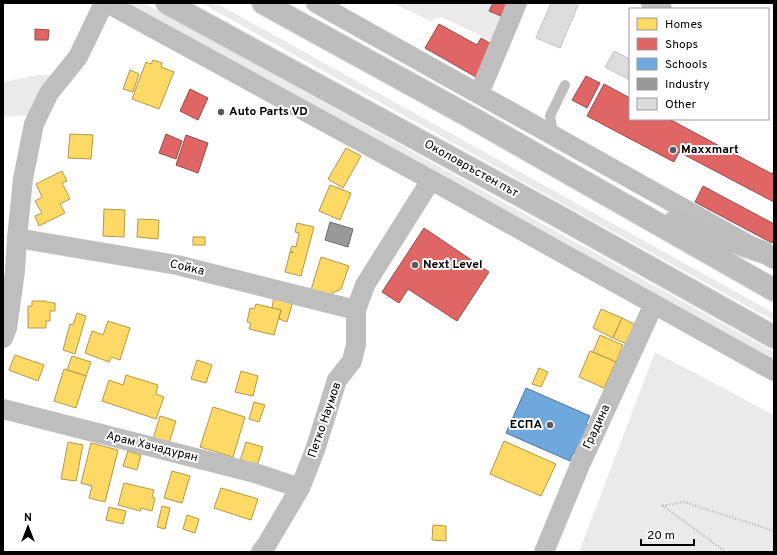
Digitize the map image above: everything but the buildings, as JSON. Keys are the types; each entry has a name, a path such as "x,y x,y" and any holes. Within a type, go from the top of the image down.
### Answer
{"highway":[{"name":"Околовръстен път","path":"167,3 556,215 774,336"},
{"path":"263,3 465,114 774,290"},
{"path":"622,204 769,256"}],"street":[{"path":"3,338 7,328 9,272 17,238 23,179 34,124 49,93 78,57 104,3"},
{"path":"107,3 431,180 774,371"},
{"path":"316,3 769,256"},
{"path":"478,93 517,3"},
{"path":"651,3 660,8"},
{"name":"Петко Наумов","path":"261,552 300,488 315,450 337,380 352,361 356,344 356,310 365,285 431,180"},
{"name":"Сойка","path":"17,238 177,265 356,310"},
{"name":"Градина","path":"544,552 580,465 654,304"},
{"name":"Арам Хачадурян","path":"3,409 255,473 300,488"}],"lane":[{"path":"556,137 550,116 565,85"}],"path":[{"path":"726,552 663,506 684,502 774,531"}],"shaded area":[{"path":"128,3 144,3 774,352 774,363"},
{"path":"201,3 216,3 774,313 774,321"},
{"path":"392,3 508,3 492,41 441,17 431,21"},
{"path":"38,75 58,75 28,115 3,117 3,82"},
{"path":"655,352 774,415 774,552 579,552"}],"place":[{"name":"Auto Parts VD","path":"221,112"},
{"name":"Maxxmart","path":"673,150"},
{"name":"Next Level","path":"415,265"},
{"name":"ЕСПА","path":"550,425"}]}
